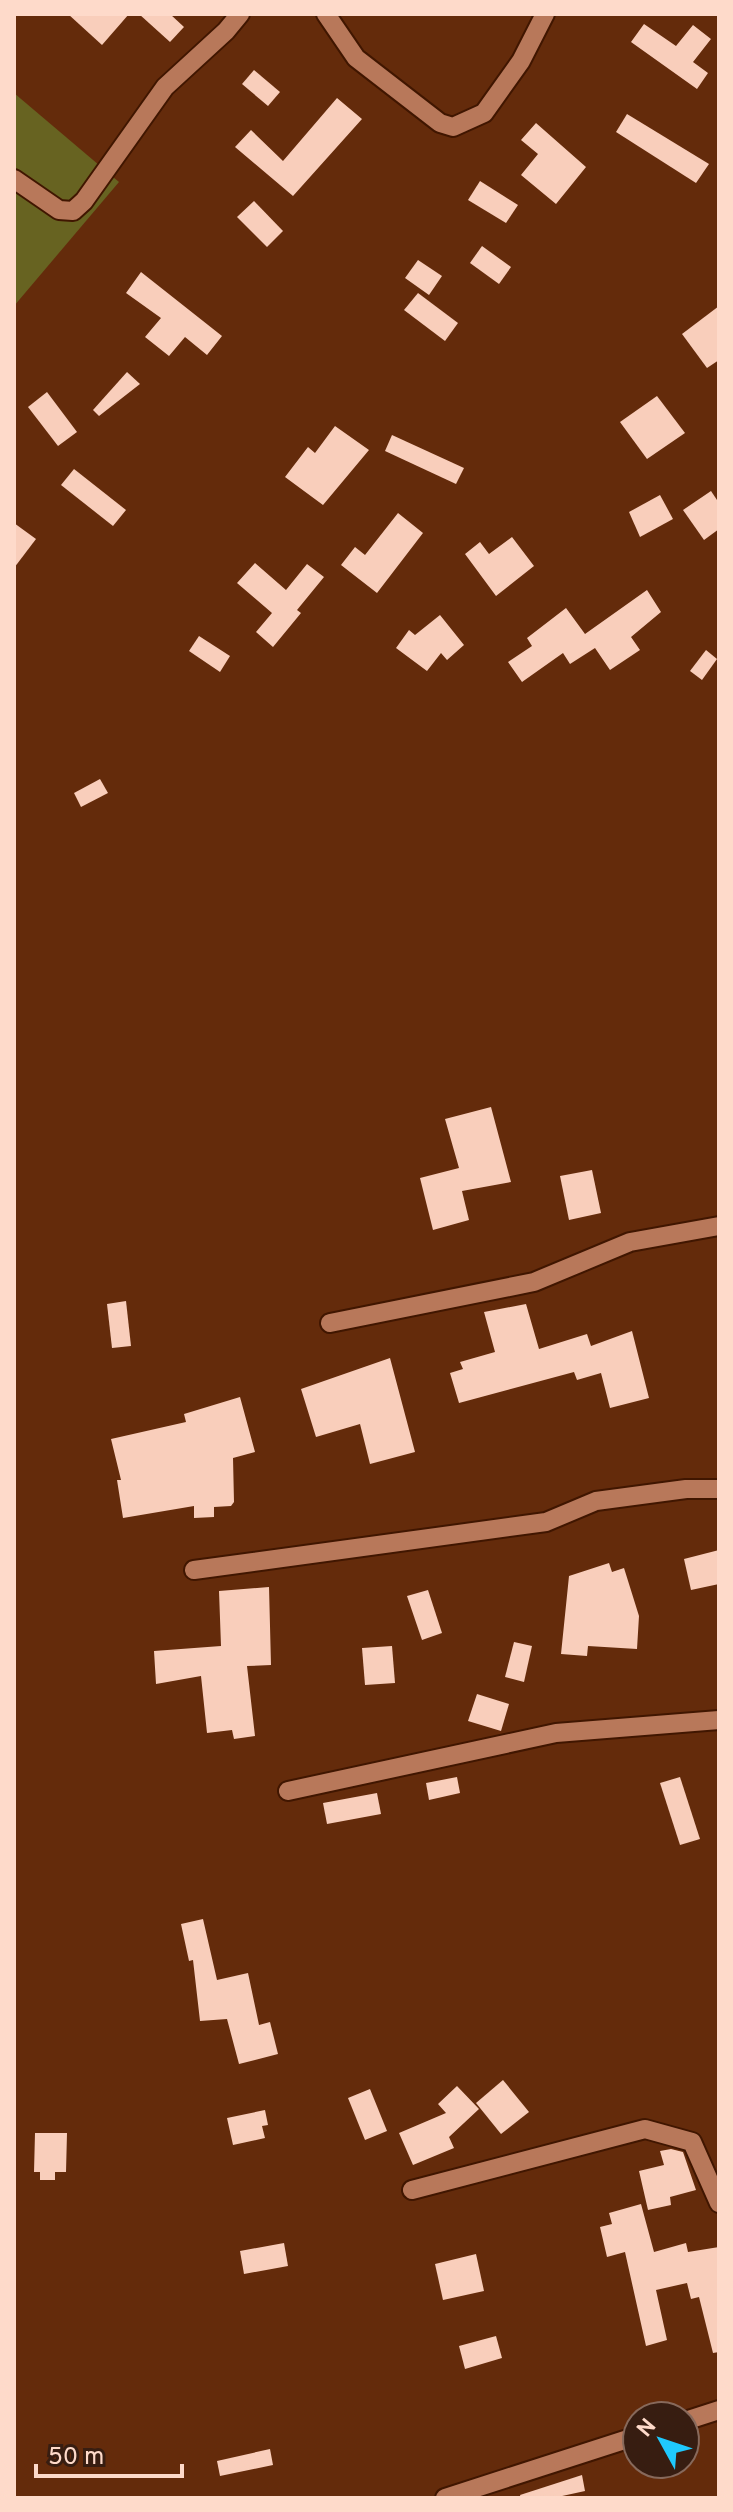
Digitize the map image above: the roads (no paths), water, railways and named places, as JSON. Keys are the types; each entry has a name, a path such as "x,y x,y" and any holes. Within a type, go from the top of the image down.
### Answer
{"street":[{"path":"14,179 59,210 73,211 84,201 165,87 226,31 240,14"},
{"path":"326,14 356,58 440,123 453,127 484,113 521,61 545,14"},
{"path":"330,1323 534,1282 630,1242 719,1226"},
{"path":"194,1570 546,1522 596,1501 686,1489 719,1489"},
{"path":"288,1791 556,1733 719,1720"},
{"path":"412,2190 645,2129 692,2142 719,2203"},
{"path":"445,2498 621,2441"}]}
